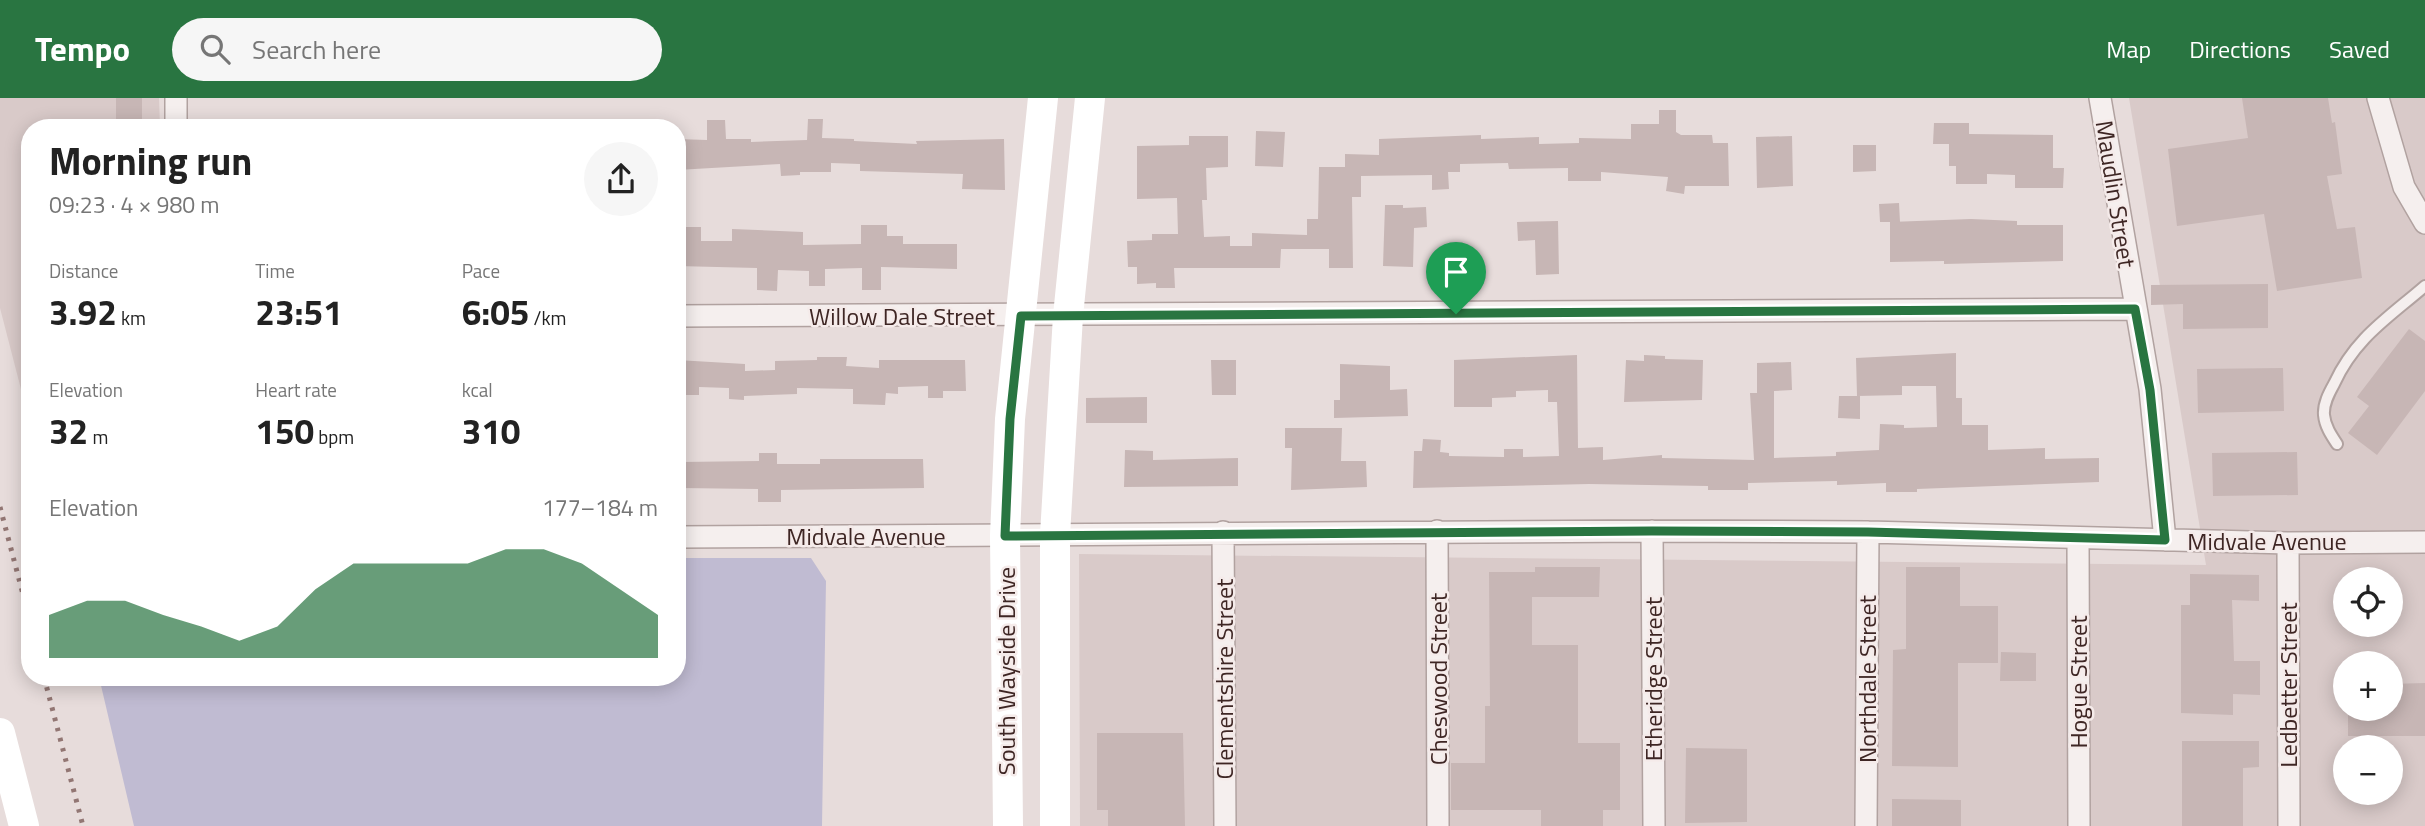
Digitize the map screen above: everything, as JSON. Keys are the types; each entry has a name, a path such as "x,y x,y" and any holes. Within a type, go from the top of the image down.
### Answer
{"main road":[{"name":"South Wayside Drive","path":"1008,826 1005,536 1010,419 1043,98"},
{"name":"South Wayside Drive","path":"1055,826 1055,536 1068,316 1090,98"},
{"path":"0,733 5,770 24,826"}],"street":[{"path":"176,98 176,119"},
{"name":"Maudlin Street","path":"2100,98 2150,390 2165,540"},
{"path":"2378,98 2404,187 2425,223"},
{"name":"Willow Dale Street","path":"686,316 2135,309"},
{"name":"Cheswood Street","path":"1437,531 1438,826"},
{"name":"Midvale Avenue","path":"686,537 1652,531 1868,532 2288,544 2425,542"},
{"name":"Etheridge Street","path":"1652,531 1654,826"},
{"name":"Clementshire Street","path":"1223,532 1225,826"},
{"name":"Northdale Street","path":"1866,826 1868,532"},
{"name":"Hogue Street","path":"2078,538 2079,826"},
{"name":"Ledbetter Street","path":"2288,544 2289,826"}],"lane":[{"path":"2337,444 2327,429 2323,414 2325,402 2343,365 2367,333 2425,286"}],"shaded area":[{"path":"0,98 159,98 160,119 21,119 21,389 0,308"},
{"path":"2129,98 2425,98 2425,826 1080,826 1079,554 2206,565"},
{"path":"686,558 811,558 826,581 822,826 134,826 101,686 686,686"}],"building":[{"path":"116,98 142,98 142,119 116,119"},
{"path":"2242,98 2328,98 2332,123 2335,122 2342,174 2327,176 2337,229 2355,227 2362,278 2277,291 2264,214 2177,226 2168,149 2248,138"},
{"path":"1659,110 1676,110 1676,132 1681,135 1712,135 1713,143 1728,143 1729,186 1685,186 1684,194 1666,191 1668,177 1601,172 1601,181 1568,181 1568,168 1509,169 1508,163 1460,164 1460,172 1448,172 1449,189 1432,190 1432,175 1361,176 1361,197 1352,197 1353,268 1329,268 1329,249 1281,249 1280,268 1174,268 1175,288 1156,288 1156,283 1137,284 1137,267 1128,267 1127,241 1152,240 1152,234 1178,234 1177,198 1137,199 1137,146 1189,145 1189,136 1228,136 1228,167 1206,168 1207,200 1202,200 1204,237 1230,236 1230,246 1252,246 1252,233 1307,235 1307,219 1318,219 1319,167 1345,167 1345,154 1379,155 1379,139 1481,135 1481,139 1539,137 1539,144 1579,143 1579,138 1631,139 1631,124 1659,124"},
{"path":"808,119 823,119 822,138 917,144 916,141 1004,139 1005,190 962,189 963,174 860,171 860,164 831,163 831,172 800,172 800,175 781,176 780,164 686,169 686,139 707,140 707,120 725,120 726,139 751,139 751,142 807,140"},
{"path":"1934,123 1969,123 1969,134 2053,135 2053,168 2064,168 2063,188 2015,188 2015,175 1987,174 1987,184 1956,184 1956,166 1949,166 1949,144 1933,144"},
{"path":"1256,131 1285,132 1283,167 1255,166"},
{"path":"1792,136 1793,186 1757,188 1756,137"},
{"path":"1853,145 1876,145 1876,171 1853,172"},
{"path":"1899,203 1900,222 1880,222 1879,204"},
{"path":"1385,205 1403,205 1403,208 1426,207 1427,227 1414,228 1413,267 1383,266"},
{"path":"1971,219 2017,221 2017,225 2063,225 2063,261 1944,264 1944,261 1890,262 1890,222"},
{"path":"1558,221 1559,274 1536,275 1535,240 1518,241 1517,222"},
{"path":"861,225 887,225 887,236 903,236 903,244 957,244 957,269 881,267 881,290 862,290 862,268 825,269 825,286 809,286 809,271 778,270 777,291 757,290 757,268 686,266 686,227 701,227 701,241 732,241 732,229 803,232 803,245 861,244"},
{"path":"2268,284 2268,328 2183,329 2183,304 2151,305 2151,285"},
{"path":"2409,329 2425,341 2425,391 2377,455 2348,433 2369,406 2357,397"},
{"path":"1956,353 1956,398 1962,398 1962,425 1988,425 1988,450 2045,448 2045,459 2099,458 2099,482 1917,489 1917,492 1886,492 1886,483 1837,485 1837,481 1748,483 1748,490 1708,490 1708,486 1589,484 1413,488 1414,451 1422,451 1423,439 1441,440 1440,452 1449,453 1449,456 1504,457 1504,449 1523,449 1523,457 1559,456 1557,402 1548,402 1548,390 1516,391 1516,397 1492,398 1492,407 1454,407 1454,360 1577,355 1578,448 1603,447 1603,460 1662,455 1662,458 1754,460 1750,393 1757,393 1757,363 1791,362 1792,390 1774,391 1774,458 1836,456 1836,452 1879,450 1880,424 1904,425 1904,428 1937,427 1936,386 1902,386 1902,395 1857,396 1856,358"},
{"path":"1644,355 1665,356 1665,359 1703,360 1702,400 1624,402 1626,360 1644,361"},
{"path":"817,357 847,357 846,366 879,368 879,360 965,360 966,391 943,391 943,398 928,398 928,386 898,387 898,394 886,393 885,405 853,404 853,389 797,388 797,394 744,396 744,400 729,399 729,388 699,387 699,395 686,395 686,361 745,364 745,371 775,370 775,361 817,360"},
{"path":"1211,360 1236,360 1236,395 1212,395"},
{"path":"1340,364 1390,366 1390,390 1407,389 1408,416 1334,418 1334,400 1340,400"},
{"path":"2283,368 2284,411 2198,413 2197,369"},
{"path":"1839,396 1860,396 1860,419 1838,418"},
{"path":"1147,397 1147,423 1086,423 1086,398"},
{"path":"1285,428 1342,428 1341,461 1366,461 1367,487 1291,490 1292,448 1285,448"},
{"path":"1125,450 1153,451 1153,460 1238,458 1238,486 1124,487"},
{"path":"2297,452 2298,495 2213,496 2212,453"},
{"path":"759,453 777,453 777,464 820,464 820,459 923,459 924,488 781,490 781,502 758,502 758,489 686,488 686,462 759,461"},
{"path":"1535,567 1600,567 1599,597 1532,597 1532,645 1578,645 1578,743 1620,743 1620,810 1603,810 1603,826 1541,826 1541,810 1451,810 1451,763 1485,763 1485,706 1490,706 1489,572 1535,572"},
{"path":"1906,567 1960,567 1960,606 1998,606 1998,663 1958,663 1958,767 1892,766 1893,650 1906,649"},
{"path":"2190,574 2259,575 2259,601 2232,600 2234,661 2260,661 2260,695 2233,694 2233,715 2181,713 2181,605 2190,605"},
{"path":"2001,652 2036,653 2036,681 2000,681"},
{"path":"2425,683 2425,736 2348,735 2348,721 2403,721 2403,684"},
{"path":"1097,733 1183,733 1185,826 1108,826 1108,810 1097,810"},
{"path":"2182,741 2259,741 2259,767 2243,768 2243,826 2182,826"},
{"path":"1686,748 1747,749 1747,822 1685,823"},
{"path":"1892,799 1961,800 1961,826 1892,826"}],"railway":[{"path":"0,507 21,587"},
{"path":"46,686 83,826"}],"route":[{"path":"2135,309 2150,390 2165,540 1868,532 1652,531 1223,532 1005,536 1010,419 1021,316 1456,314 2135,309"}]}
